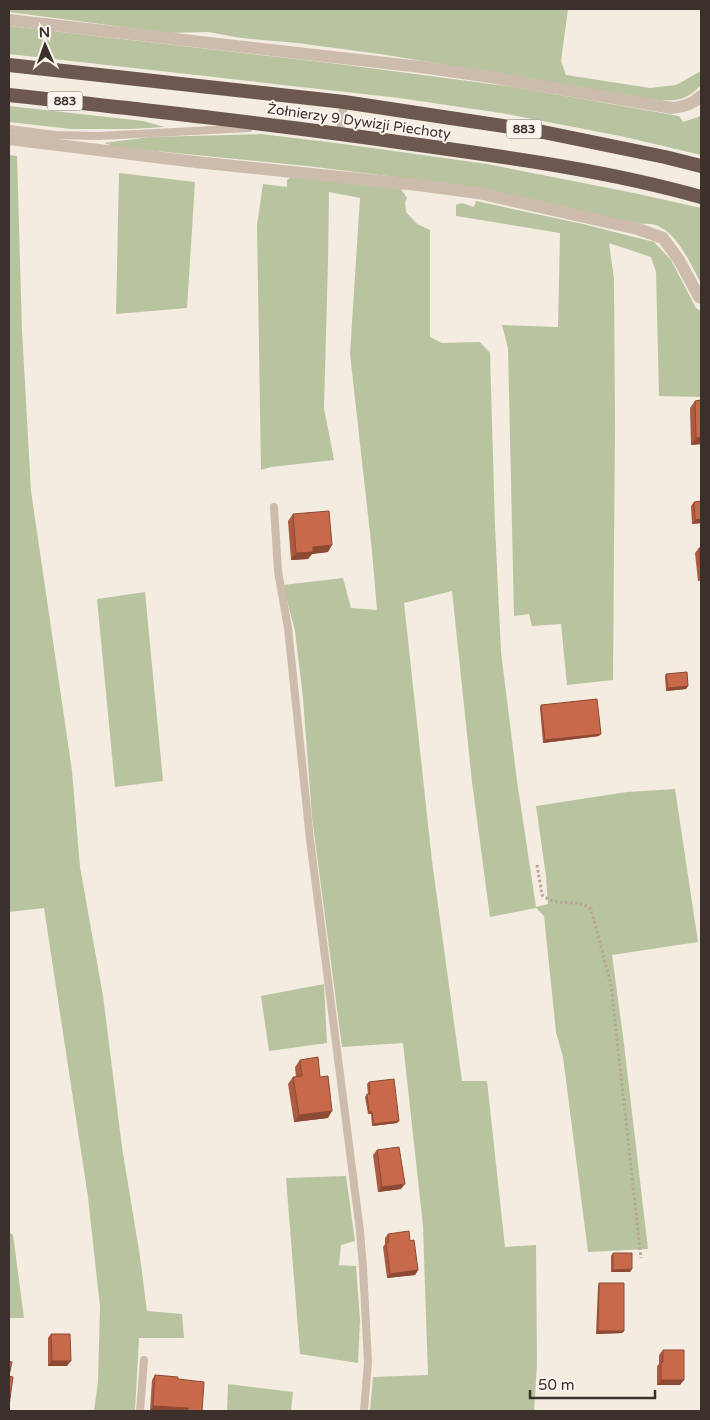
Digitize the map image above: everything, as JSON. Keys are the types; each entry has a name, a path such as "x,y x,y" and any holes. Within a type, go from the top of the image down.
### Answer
{"highway":[{"name":"Żołnierzy 9 Dywizji Piechoty","path":"9,65 344,102 543,132 701,166"},
{"name":"Żołnierzy 9 Dywizji Piechoty","path":"9,95 288,127 565,167 669,188 701,197"}],"street":[{"path":"9,20 420,67 672,108 692,103 701,96"},
{"path":"9,139 196,162 418,184 478,193 638,229 664,238 680,260 701,298"}],"lane":[{"path":"340,134 344,102"},
{"path":"9,129 55,135 99,136 288,127"},
{"path":"274,507 278,571 288,628 310,839 360,1231 368,1362 364,1411"},
{"path":"140,1411 144,1360"}],"path":[{"path":"537,865 542,895 552,901 585,905 591,910 611,985 640,1258"}],"green space":[{"path":"9,9 568,9 561,61 566,75 650,88 676,85 701,71 701,85 687,97 658,100 380,54 241,38 208,32 168,33 9,12"},
{"path":"9,26 339,64 514,87 679,116 683,122 701,116 701,155 625,137 501,113 399,98 9,54"},
{"path":"9,106 143,121 165,127 71,129 9,122"},
{"path":"261,134 487,164 701,208 701,283 679,244 671,235 654,225 507,198 452,184 307,166 115,147 104,143 150,137"},
{"path":"9,155 17,156 22,330 31,491 72,771 80,867 103,996 122,1147 147,1311 182,1314 184,1338 139,1338 135,1411 94,1411 98,1382 100,1307 88,1197 44,908 9,912"},
{"path":"119,173 195,182 187,308 116,314"},
{"path":"291,177 401,189 407,198 405,202 406,212 417,224 430,230 430,337 442,343 480,342 490,353 501,652 517,781 536,907 548,904 536,806 627,792 675,789 698,942 612,955 648,1249 588,1252 563,1057 556,1032 544,916 536,908 490,917 472,782 452,591 404,603 432,861 462,1081 487,1081 505,1247 536,1245 537,1365 534,1411 370,1411 373,1377 428,1375 423,1226 403,1043 342,1047 312,817 303,698 295,631 283,585 343,578 351,608 377,610 350,354 360,198 329,192 324,408 334,460 271,467 261,470 257,225 263,184 287,187 287,180"},
{"path":"476,201 583,224 654,242 671,260 696,308 701,311 701,397 659,396 656,272 651,257 609,243 614,279 613,680 567,685 561,624 532,626 529,614 514,616 508,348 502,325 558,327 560,233 456,216 456,205 462,203 474,207"},
{"path":"145,592 163,781 115,787 97,599"},
{"path":"324,984 327,1043 269,1051 261,996"},
{"path":"346,1176 355,1241 341,1245 339,1265 356,1266 360,1319 358,1363 300,1354 286,1178"},
{"path":"9,1232 13,1235 24,1318 9,1318"},
{"path":"228,1384 293,1392 291,1411 227,1411"}],"building":[{"path":"701,400 701,437 696,438 695,401"},
{"path":"701,501 701,519 695,520 694,502"},
{"path":"329,511 332,545 313,547 313,552 296,553 293,514"},
{"path":"699,548 701,548 701,575"},
{"path":"687,672 688,686 668,688 666,674"},
{"path":"597,699 601,734 545,740 541,705"},
{"path":"318,1057 320,1077 328,1076 332,1111 299,1115 293,1077 302,1076 300,1060"},
{"path":"394,1079 399,1121 374,1124 372,1112 369,1112 367,1094 370,1094 369,1082"},
{"path":"399,1147 405,1184 382,1187 377,1150"},
{"path":"409,1231 410,1241 414,1240 418,1270 390,1274 386,1243 389,1242 388,1234"},
{"path":"613,1253 632,1253 632,1269 613,1270"},
{"path":"599,1283 624,1283 624,1331 598,1331"},
{"path":"51,1334 70,1334 71,1361 52,1361"},
{"path":"663,1350 684,1350 684,1380 661,1380"},
{"path":"9,1361 12,1362 9,1376"},
{"path":"155,1375 204,1382 202,1411 188,1411 188,1408 153,1406"},
{"path":"9,1376 13,1377 9,1406"}]}
